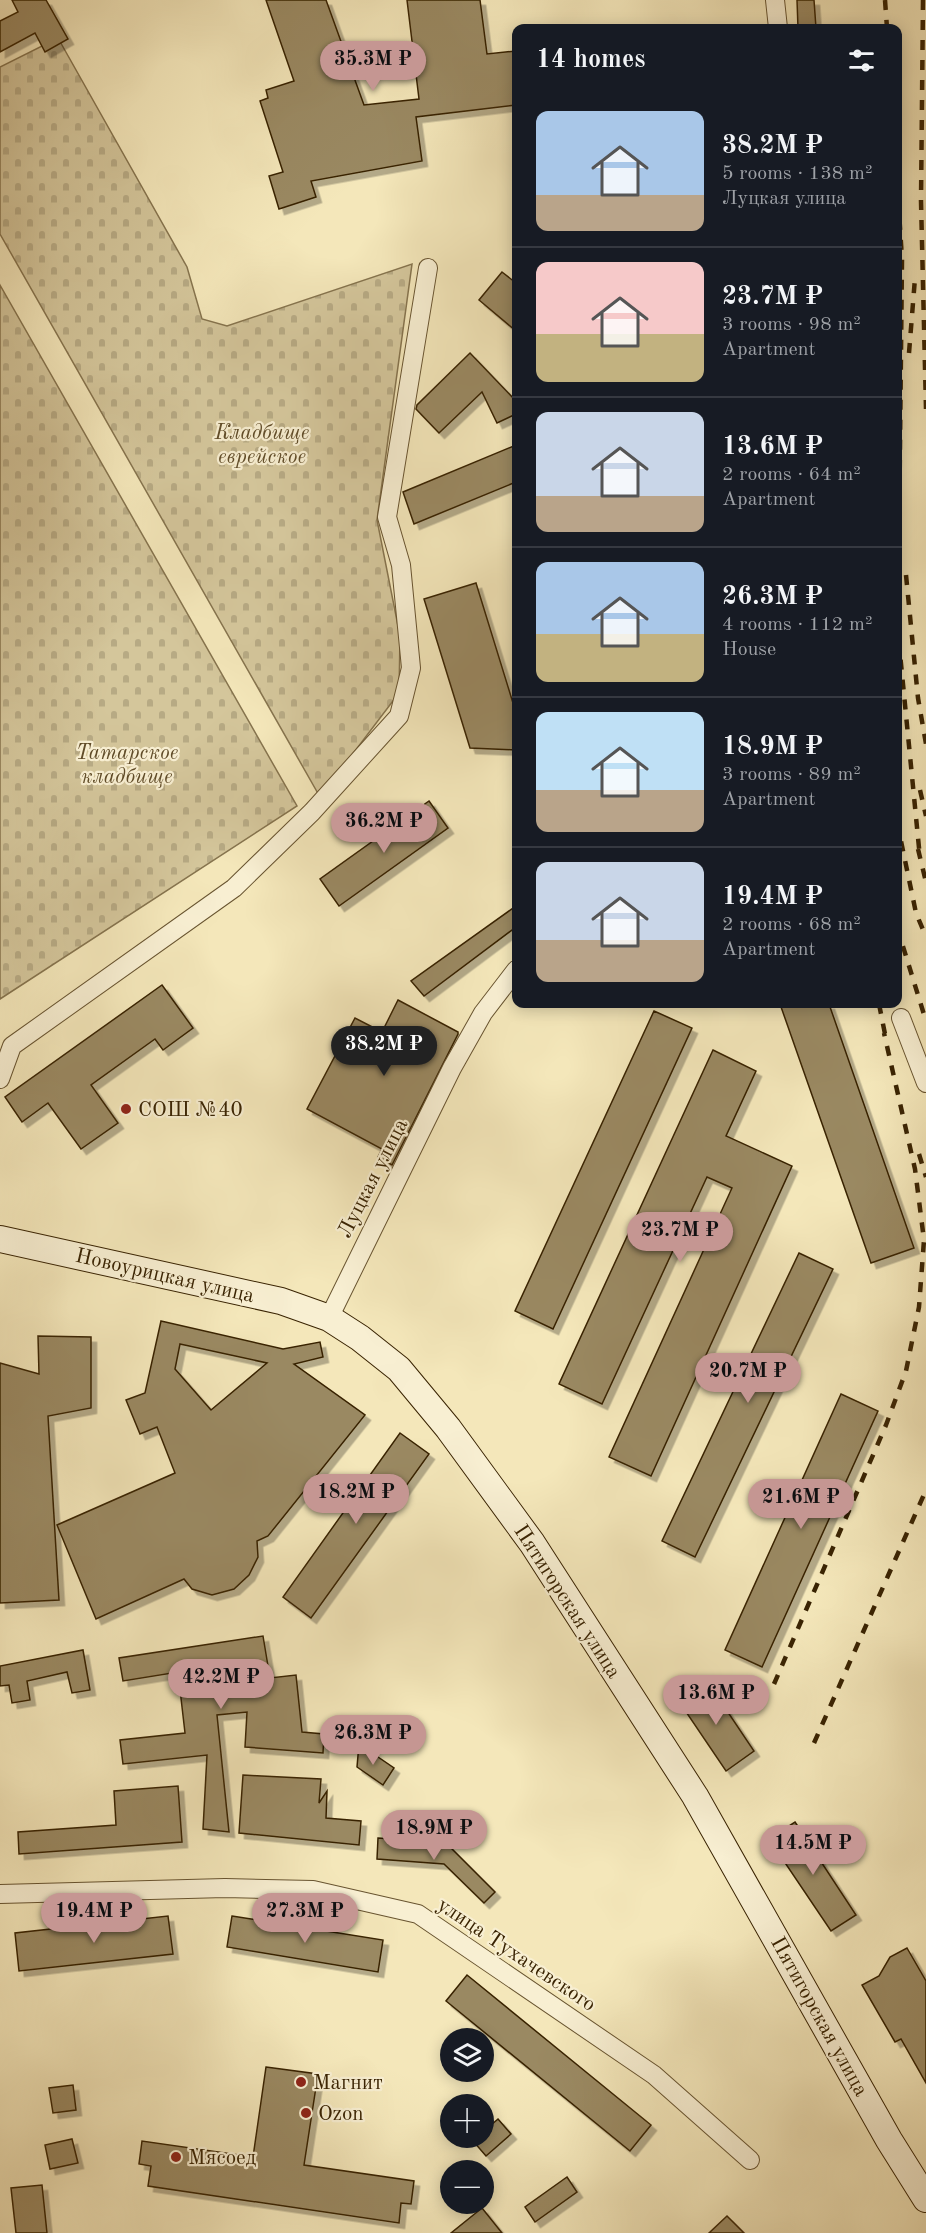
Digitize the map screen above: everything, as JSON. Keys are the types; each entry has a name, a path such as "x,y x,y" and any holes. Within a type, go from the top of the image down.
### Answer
{"main road":[{"name":"Новоурицкая улица","path":"0,1239 282,1301 329,1318"},
{"name":"Пятигорская улица","path":"329,1318 360,1338 399,1369 448,1428 532,1544 695,1796 889,2140 926,2199"}],"street":[{"path":"775,0 778,24"},
{"path":"0,1078 12,1046 234,888 312,812 399,716 411,668 401,565 387,518 428,268"},
{"name":"Луцкая улица","path":"329,1318 452,1068 483,1013 512,975"},
{"path":"901,1018 926,1083"},
{"name":"улица Тухачевского","path":"0,1894 225,1888 313,1890 418,1914 654,2075 750,2160"}],"green space":[{"name":"Кладбище еврейское","path":"58,38 187,267 202,319 227,326 412,264 377,520 400,636 399,693 320,797 0,234 0,67"},
{"name":"Татарское кладбище","path":"0,285 297,806 0,999"}],"building":[{"path":"12,0 46,0 68,39 45,52 35,33 0,52 0,21 18,12"},
{"path":"266,0 326,0 364,105 419,99 407,0 480,0 487,54 512,51 512,105 416,117 422,161 311,181 316,197 279,209 269,176 283,172 260,101 268,98 266,90 294,81"},
{"path":"797,0 814,0 816,24 798,24"},
{"path":"502,272 512,280 512,328 479,300"},
{"path":"470,353 512,397 512,416 497,423 482,392 439,433 416,409 417,405"},
{"path":"512,447 512,484 414,524 403,492"},
{"path":"476,583 512,700 512,750 470,748 424,599"},
{"path":"429,801 448,828 339,906 320,879"},
{"path":"512,909 512,930 424,996 411,981"},
{"path":"162,985 193,1028 163,1050 155,1039 91,1085 118,1123 81,1149 48,1103 22,1122 5,1097"},
{"path":"398,1000 458,1034 392,1165 378,1157 382,1149 307,1109 355,1018 382,1032"},
{"path":"781,1008 830,1008 914,1248 871,1263"},
{"path":"654,1011 692,1028 553,1329 515,1311"},
{"path":"713,1050 756,1071 726,1136 792,1166 651,1476 609,1457 732,1188 707,1177 602,1404 559,1384"},
{"path":"799,1253 833,1269 695,1557 662,1541"},
{"path":"161,1321 283,1349 320,1342 323,1357 294,1364 365,1415 268,1536 257,1541 258,1557 249,1575 234,1589 212,1595 192,1589 184,1579 96,1619 57,1525 175,1473 157,1427 140,1434 126,1400 145,1393","holes":["180,1344 267,1363 211,1410 175,1369"]},
{"path":"38,1336 91,1337 91,1408 48,1416 59,1600 0,1603 0,1363 39,1374"},
{"path":"841,1394 878,1411 762,1667 725,1650"},
{"path":"400,1433 429,1454 311,1618 283,1597"},
{"path":"263,1636 270,1678 296,1675 302,1732 324,1734 323,1753 245,1747 247,1712 217,1715 229,1832 203,1829 207,1755 123,1764 120,1740 185,1733 178,1672 123,1681 119,1658"},
{"path":"83,1650 90,1690 72,1693 67,1672 27,1681 30,1700 12,1703 9,1685 0,1686 0,1666"},
{"path":"707,1681 754,1751 726,1771 678,1700"},
{"path":"359,1744 394,1768 383,1785 357,1767"},
{"path":"243,1775 321,1779 319,1803 327,1791 326,1818 361,1821 359,1845 239,1833"},
{"path":"178,1786 182,1842 19,1854 18,1832 116,1825 114,1791"},
{"path":"795,1822 856,1915 831,1931 769,1839"},
{"path":"378,1838 446,1843 495,1892 484,1903 444,1864 377,1859"},
{"path":"168,1916 173,1954 19,1971 15,1933"},
{"path":"232,1916 383,1940 378,1972 227,1947"},
{"path":"907,1948 926,1981 926,2083 901,2039 895,2042 862,1985 879,1976 890,1957"},
{"path":"467,1975 651,2125 630,2151 494,2040 494,2028 479,2028 446,2001"},
{"path":"266,2067 318,2074 304,2165 414,2181 411,2204 401,2203 399,2223 148,2186 151,2166 139,2164 142,2141 253,2157"},
{"path":"73,2085 76,2110 53,2113 49,2088"},
{"path":"498,2119 511,2134 486,2156 479,2148 494,2148 494,2122"},
{"path":"72,2139 78,2163 50,2169 45,2145"},
{"path":"567,2177 577,2192 535,2222 525,2207"},
{"path":"42,2185 47,2233 16,2233 11,2188"},
{"path":"475,2214 487,2214 502,2233 451,2233"},
{"path":"727,2216 744,2233 709,2233"}],"railway":[{"path":"885,0 887,24"},
{"path":"923,0 921,201 926,409"},
{"path":"909,353 915,278"},
{"path":"906,575 918,698 926,744"},
{"path":"902,674 920,858"},
{"path":"920,790 926,816"},
{"path":"902,846 916,913 926,937"},
{"path":"918,849 926,882"},
{"path":"902,943 926,1021"},
{"path":"880,1008 886,1039"},
{"path":"774,1684 886,1425 906,1371 919,1307 924,1240 915,1169 884,1033"},
{"path":"919,1154 926,1177"},
{"path":"814,1743 926,1490"}],"place":[{"name":"СОШ №40","path":"126,1109"},
{"name":"Магнит","path":"301,2082"},
{"name":"Ozon","path":"306,2113"},
{"name":"Мясоед","path":"176,2157"}]}
